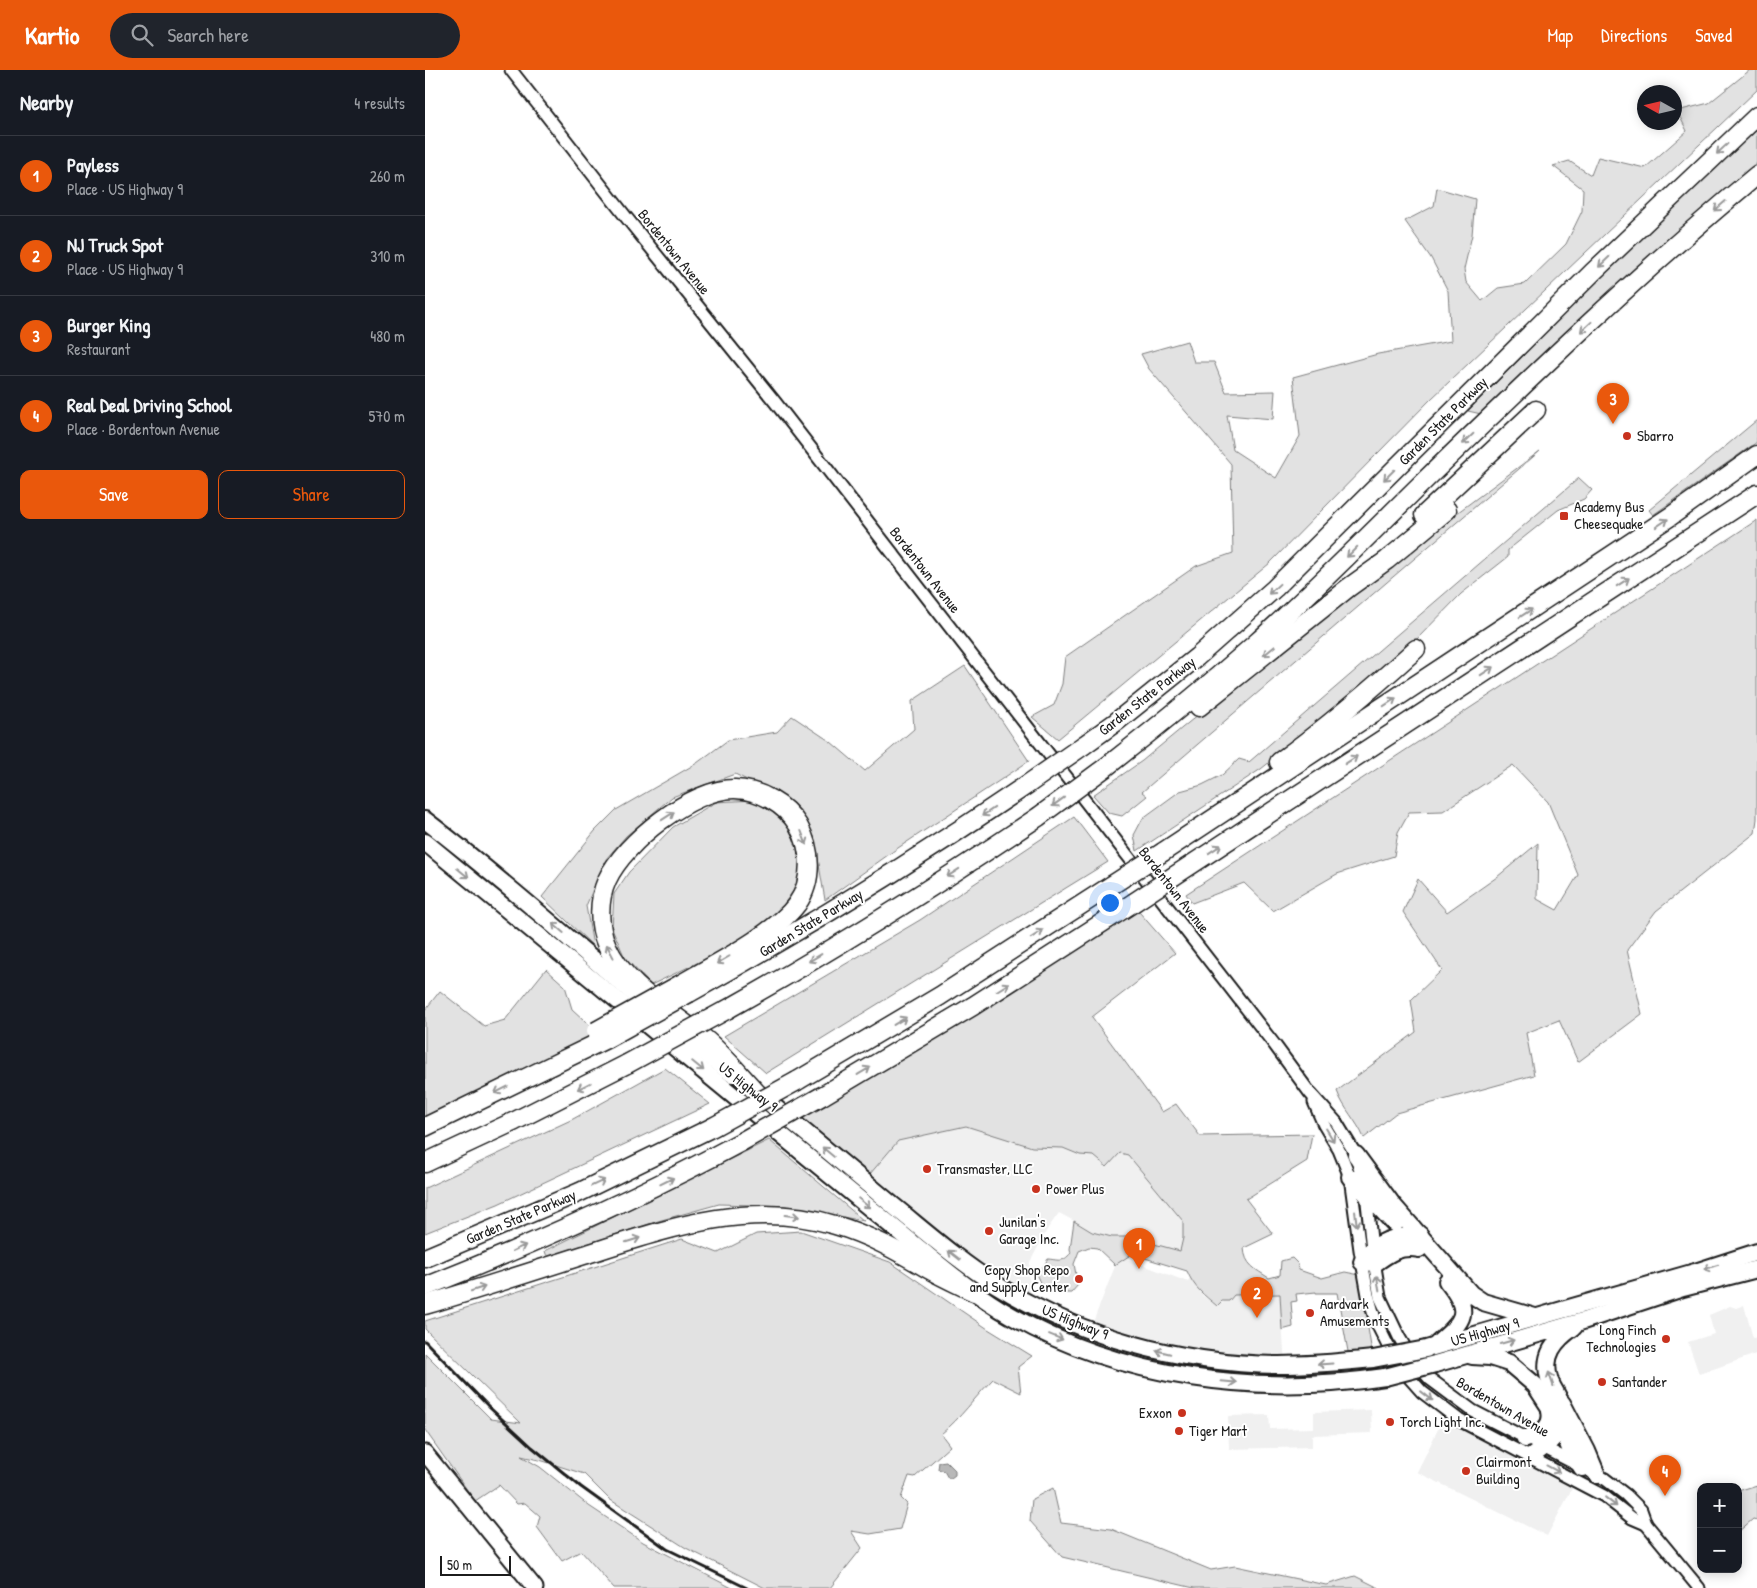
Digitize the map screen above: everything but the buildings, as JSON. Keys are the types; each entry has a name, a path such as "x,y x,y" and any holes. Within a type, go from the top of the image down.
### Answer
{"highway":[{"name":"Garden State Parkway","path":"684,989 759,955 944,841 1084,745 1170,680 1275,588 1575,290 1757,116"},
{"name":"Garden State Parkway","path":"425,1163 515,1121 627,1064 728,1009 870,926 959,870 1038,817 1106,767 1175,712 1255,644 1305,598 1441,464 1599,316 1676,245 1757,175"},
{"path":"1348,588 1536,410"},
{"name":"Garden State Parkway","path":"425,1258 579,1192 713,1127 797,1081 932,1001 1163,852 1671,516 1757,455"},
{"name":"Garden State Parkway","path":"425,1287 615,1206 741,1142 822,1096 973,1006 1133,903 1757,494"},
{"path":"1106,767 1171,729 1348,588 1387,560 1447,510"},
{"path":"1218,815 1266,772 1374,688 1416,649"},
{"path":"425,1127 545,1068 601,1035 684,989 765,932 793,909 803,894 809,867 805,840 792,816 779,804 763,795 735,789 717,792 689,804 659,822 634,844 613,870 605,886 601,913 605,940 613,957 624,972 639,987 706,1040 757,1093"},
{"name":"US Highway 9","path":"425,820 528,902 698,1047 965,1263 1012,1294 1065,1320 1102,1335 1143,1347 1209,1360 1285,1365 1373,1359 1430,1348 1695,1272 1757,1252"},
{"name":"US Highway 9","path":"425,842 974,1292 1012,1316 1048,1334 1113,1359 1163,1371 1222,1381 1296,1385 1385,1377 1583,1321 1683,1288 1757,1269"},
{"path":"1356,1154 1415,1240 1463,1304 1463,1314 1459,1323 1430,1348"},
{"path":"1350,1177 1471,1294 1483,1302 1535,1318"},
{"path":"428,1305 673,1228 727,1216 762,1214 816,1220 868,1236 974,1292"},
{"path":"1369,1258 1410,1247 1415,1240"},
{"path":"1582,1468 1561,1426 1547,1365 1550,1349 1562,1336 1583,1321"},
{"path":"1460,1356 1490,1357 1509,1363 1535,1385 1555,1404 1587,1451 1597,1475"},
{"path":"1525,1439 1547,1429 1555,1404"},
{"path":"1537,1452 1557,1433 1561,1426"}],"main road":[{"path":"425,1453 535,1588"}],"street":[{"name":"Bordentown Avenue","path":"511,70 775,402 1274,1044 1310,1094 1336,1122 1356,1154 1366,1193 1369,1258 1376,1322 1397,1364 1422,1392 1459,1420 1582,1468 1597,1475 1626,1495 1641,1510 1646,1524 1699,1588"},
{"name":"Bordentown Avenue","path":"1310,1094 1324,1125 1339,1150 1350,1177 1380,1297 1399,1337 1418,1366 1430,1379 1473,1411 1525,1439 1537,1452 1604,1496 1632,1518 1646,1524"}],"shaded area":[{"path":"1750,70 1757,70 1757,90 1431,399 1270,563 1058,739 1032,717 1054,705 1062,684 1065,657 1196,566 1233,553 1231,464 1149,369 1141,354 1187,341 1194,362 1214,362 1226,392 1275,391 1273,419 1227,415 1233,450 1276,478 1300,436 1293,377 1378,354 1451,341 1448,291 1431,258 1405,221 1434,206 1437,188 1475,199 1472,235 1464,269 1466,282 1482,301 1498,288 1525,284 1566,244 1582,211 1583,189 1553,166 1569,161 1591,175 1598,157 1645,168 1687,131 1682,121 1682,110 1709,103"},
{"path":"1757,130 1757,162 1624,279 1481,414 1468,411 1644,234"},
{"path":"1757,420 1757,442 1653,515 1649,510"},
{"path":"1540,451 1142,792 1147,796 1122,816 1109,813 1093,795 1142,761 1308,624"},
{"path":"1579,478 1592,490 1584,499 1558,510 1508,550 1508,557 1461,594 1413,643 1354,695 1261,769 1137,851 1134,835 1143,818 1180,791 1202,785 1222,775 1239,759 1249,762"},
{"path":"1757,520 1757,819 1755,833 1656,911 1627,950 1642,1014 1578,1062 1559,1020 1526,1033 1534,1075 1396,1113 1364,1138 1337,1091 1416,1032 1411,1000 1442,970 1403,912 1418,879 1447,912 1497,877 1538,843 1537,899 1557,910 1578,875 1548,802 1513,765 1443,811 1409,812 1398,832 1394,856 1337,874 1273,911 1244,883 1192,903 1186,894"},
{"path":"965,666 1029,761 895,850 825,900 814,836 785,799 735,774 672,797 626,836 606,859 586,906 593,946 542,897 595,831 616,810 697,763 728,740 777,732 792,716 831,742 865,771 914,729 912,701"},
{"path":"754,800 788,820 801,853 801,879 778,913 749,938 651,985 625,958 612,928 614,894 629,872 673,827 716,802"},
{"path":"1074,817 1108,862 766,1073 724,1036 920,920"},
{"path":"1133,903 1175,953 1092,1017 1162,1112 1176,1104 1200,1136 1312,1134 1307,1161 1246,1199 1273,1234 1244,1248 1246,1259 1259,1272 1269,1278 1280,1275 1281,1261 1292,1258 1298,1264 1299,1270 1322,1278 1345,1272 1365,1276 1376,1322 1368,1328 1373,1359 1350,1362 1337,1293 1316,1292 1296,1294 1297,1301 1291,1302 1293,1327 1282,1330 1280,1294 1234,1295 1229,1301 1222,1301 1217,1306 1196,1287 1187,1271 1132,1254 1115,1265 1097,1248 1089,1247 1079,1251 1074,1264 1078,1285 1071,1293 1060,1293 1041,1285 1037,1276 1048,1259 1063,1260 1071,1253 1074,1221 1092,1232 1112,1237 1128,1237 1180,1251 1183,1238 1183,1221 1128,1155 1120,1153 1107,1167 1094,1156 1080,1155 1063,1148 1032,1147 966,1126 898,1141 864,1181 785,1116"},
{"path":"546,969 565,986 572,1009 596,1031 544,1068 425,1127 425,1010 440,991 484,1026 505,1020"},
{"path":"665,1068 710,1104 498,1204 425,1233 425,1188 573,1119"},
{"path":"966,1126 1032,1147 1063,1148 1080,1155 1094,1156 1120,1153 1128,1155 1183,1221 1183,1238 1180,1251 1128,1237 1112,1237 1092,1232 1059,1213 1048,1228 1030,1262 1028,1276 1033,1289 1030,1304 864,1181 898,1141"},
{"path":"769,1140 864,1221 785,1206 719,1204 658,1221 547,1257 545,1251"},
{"path":"801,1231 890,1262 988,1329 1032,1356 1018,1367 1021,1393 993,1379 941,1434 950,1446 915,1477 909,1476 901,1498 907,1504 900,1529 870,1534 851,1531 862,1548 830,1588 765,1588 686,1548 609,1499 584,1474 521,1456 540,1467 589,1506 643,1542 732,1588 614,1588 581,1551 562,1561 537,1527 540,1516 525,1503 517,1504 499,1485 475,1501 425,1430 425,1353 491,1419 521,1423 425,1329 425,1321 682,1239 718,1253 756,1234"},
{"path":"1119,1256 1188,1282 1190,1278 1203,1296 1217,1306 1234,1295 1280,1294 1285,1365 1261,1364 1090,1330"},
{"path":"1744,1305 1753,1338 1757,1337 1756,1354 1699,1374 1688,1342 1714,1334 1709,1315 1730,1306 1736,1308"},
{"path":"1371,1410 1372,1433 1312,1435 1312,1447 1229,1449 1228,1416 1269,1415 1270,1429 1314,1428 1314,1412"},
{"path":"1447,1411 1576,1481 1547,1536 1417,1472"},
{"path":"946,1461 955,1470 955,1475 951,1478 948,1478 944,1471 938,1469 939,1462"},
{"path":"1757,1485 1757,1520 1753,1519 1742,1529 1742,1528 1742,1490"},
{"path":"1053,1488 1061,1523 1111,1529 1211,1570 1235,1566 1326,1585 1355,1576 1379,1588 1194,1588 1062,1557 1030,1521 1032,1499"}],"railway":[{"path":"425,1341 490,1408 532,1447 581,1487 667,1549 747,1588"}],"place":[{"name":"Burger King","path":"1613,424"},
{"name":"Sbarro","path":"1627,436"},
{"name":"Academy Bus Cheesequake","path":"1564,516"},
{"name":"Transmaster, LLC","path":"927,1169"},
{"name":"Power Plus","path":"1036,1189"},
{"name":"Junilan's Garage Inc.","path":"989,1231"},
{"name":"Payless","path":"1139,1269"},
{"name":"Copy Shop Repo and Supply Center","path":"1079,1279"},
{"name":"Aardvark Amusements","path":"1310,1313"},
{"name":"NJ Truck Spot","path":"1257,1318"},
{"name":"Long Finch Technologies","path":"1666,1339"},
{"name":"Santander","path":"1602,1382"},
{"name":"Exxon","path":"1182,1413"},
{"name":"Torch Light Inc.","path":"1390,1422"},
{"name":"Tiger Mart","path":"1179,1431"},
{"name":"Clairmont Building","path":"1466,1471"},
{"name":"Real Deal Driving School","path":"1665,1496"}]}
